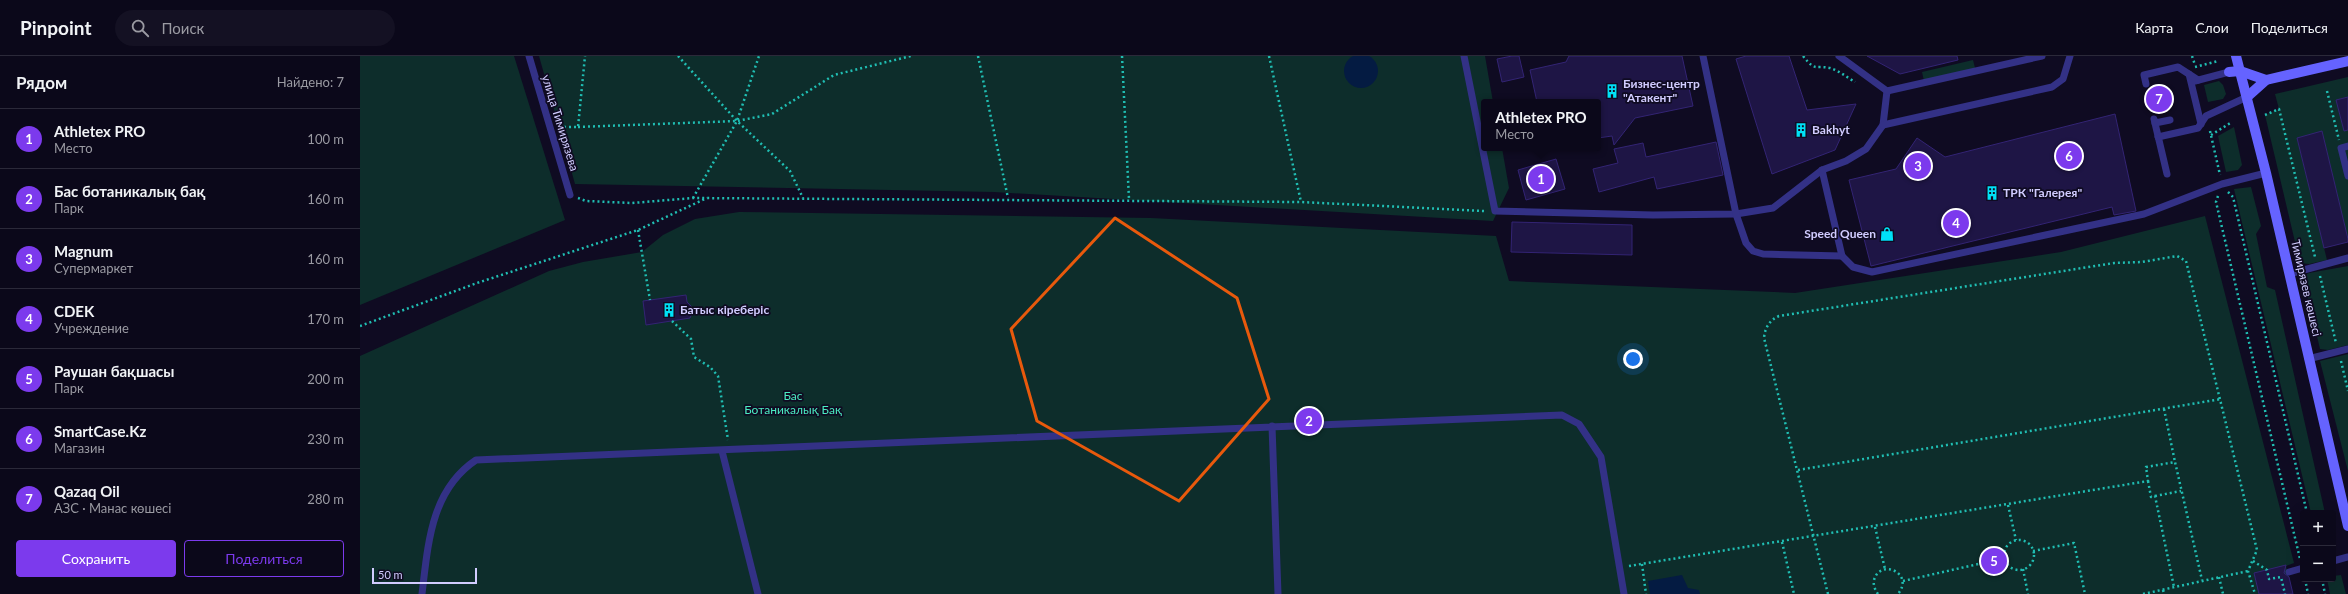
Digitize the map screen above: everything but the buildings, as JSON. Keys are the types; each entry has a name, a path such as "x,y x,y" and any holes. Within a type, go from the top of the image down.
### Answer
{"street":[{"name":"Тимирязев көшесі","path":"2236,56 2234,71 2247,97 2348,526"},
{"path":"2234,71 2266,80 2348,61"},
{"path":"2247,97 2266,80"}],"lane":[{"name":"улица Тимирязева","path":"529,56 570,195"},
{"path":"1464,56 1481,141"},
{"path":"1703,56 1736,214 1746,243 1753,251 1763,254 1842,256"},
{"path":"1839,56 1887,91 2042,56"},
{"path":"1882,125 2052,87 2063,79 2070,56"},
{"path":"2146,84 2144,75 2178,67 2189,74 2192,82 2196,114 2201,124"},
{"path":"2192,82 2234,71"},
{"path":"1483,151 1495,211 1645,215 1736,214 1773,208 1822,170 1846,161 1866,149 1882,125 1887,91"},
{"path":"2158,137 2198,128 2206,116 2247,97"},
{"path":"2196,114 2206,116"},
{"path":"2167,174 2155,121 2170,120"},
{"path":"2345,147 2348,176"},
{"path":"1822,170 1842,256 1853,266 1872,272 2144,214 2222,184 2266,173"},
{"path":"2289,274 2348,258"},
{"path":"2308,359 2348,349"},
{"path":"422,594 430,531 438,507 447,489 469,465 476,460 1562,415 1579,424 1601,457 1624,594"},
{"path":"1272,426 1278,594"},
{"path":"726,450 758,594"},
{"path":"2336,560 2348,557"},
{"path":"2289,572 2300,569"}],"path":[{"path":"578,127 585,56"},
{"path":"678,56 738,121 790,171 803,198"},
{"path":"693,198 738,121 758,56"},
{"path":"550,127 738,121 772,114 834,74 911,56"},
{"path":"978,56 1008,198"},
{"path":"1122,56 1129,199"},
{"path":"1269,56 1301,202"},
{"path":"1802,56 1810,65 1818,69 1830,68 1860,85"},
{"path":"2195,67 2218,61"},
{"path":"2327,91 2345,147"},
{"path":"2265,115 2279,109 2348,391"},
{"path":"2232,122 2210,133 2222,184 2233,198 2306,510"},
{"path":"2222,184 2216,202 2300,559"},
{"path":"570,195 586,201 632,203 693,198 1129,199 1301,202 1495,211"},
{"path":"360,326 477,283 638,230 708,198"},
{"path":"638,230 650,300"},
{"path":"1828,594 1764,338 1764,331 1772,320 1779,316 2114,263 2142,262 2177,256 2186,261 2257,550 2248,571 2254,594"},
{"path":"672,321 691,339 694,357 710,367 718,376 726,450"},
{"path":"1798,470 2221,399"},
{"path":"2164,409 2202,580"},
{"path":"2176,462 2146,467 2148,481 2151,496 2181,491"},
{"path":"1620,567 1875,527 2148,481"},
{"path":"2155,496 2174,587"},
{"path":"2008,505 2016,540"},
{"path":"1875,527 1886,569"},
{"path":"2016,540 2025,541 2033,551 2032,562 2023,569 2010,566 2005,558 2006,548 2016,540"},
{"path":"1782,542 1794,594"},
{"path":"2033,551 2074,543 2085,594"},
{"path":"1903,581 2005,558"},
{"path":"2253,561 2267,570 2269,579 2281,577 2285,594"},
{"path":"1642,564 1646,594"},
{"path":"1878,594 1874,581 1878,573 1886,569 1898,573 1903,581 1903,586 1898,594"},
{"path":"2023,569 2028,594"},
{"path":"2143,594 2248,571"},
{"path":"2220,577 2223,594"},
{"path":"2306,582 2308,594"},
{"path":"2323,582 2325,594"},
{"path":"2163,590 2164,594"}],"highlighted area":[{"path":"1115,218 1237,298 1269,399 1179,501 1037,421 1011,329"}],"green space":[{"path":"360,56 514,56 565,220 360,305"},
{"path":"539,56 1485,56 1492,99 1481,99 1481,151 1503,151 1509,188 1493,221 994,192 575,184"},
{"path":"1973,60 1975,68 1924,81 1922,72"},
{"path":"2348,77 2348,97 2336,100 2343,126 2348,125 2348,239 2322,132 2297,138 2327,260 2309,264 2300,263 2265,115 2279,109 2275,94"},
{"path":"2219,81 2223,85 2226,94 2223,99 2208,102 2204,85"},
{"path":"2234,127 2242,165 2238,170 2226,172 2218,136"},
{"path":"2251,187 2261,226 2256,234 2267,287 2275,290 2324,510 2310,510 2234,189"},
{"name":"Бас Ботаникалық Бақ","path":"739,212 1151,218 1496,236 1509,281 1795,293 2061,252 2205,216 2294,563 2286,566 2293,594 360,594 360,356 549,271 583,262 642,252 663,235 695,219"},
{"path":"2348,266 2348,345 2328,350 2320,349 2303,276 2309,273"},
{"path":"2348,354 2348,471 2320,361"},
{"path":"2341,575 2346,594 2330,594 2328,582 2336,582 2336,576"}],"water":[{"path":"1358,54 1364,54 1368,55 1375,61 1378,71 1377,78 1371,85 1364,88 1358,88 1354,87 1347,81 1344,74 1344,68 1345,64 1351,57"},
{"path":"1682,575 1688,588 1699,590 1700,594 1650,594 1648,581"}],"place":[{"name":"Бизнес-центр \"Атакент\"","path":"1612,91"},
{"name":"Qazaq Oil","path":"2159,99"},
{"name":"Bakhyt","path":"1801,130"},
{"name":"SmartCase.Kz","path":"2069,156"},
{"name":"Magnum","path":"1918,166"},
{"name":"Athletex PRO","path":"1541,179"},
{"name":"ТРК \"Галерея\"","path":"1992,193"},
{"name":"CDEK","path":"1956,223"},
{"name":"Speed Queen","path":"1887,234"},
{"name":"Батыс кіреберіс","path":"669,310"},
{"name":"Бас ботаникалық бақ","path":"1309,421"},
{"name":"Раушан бақшасы","path":"1994,561"}]}
